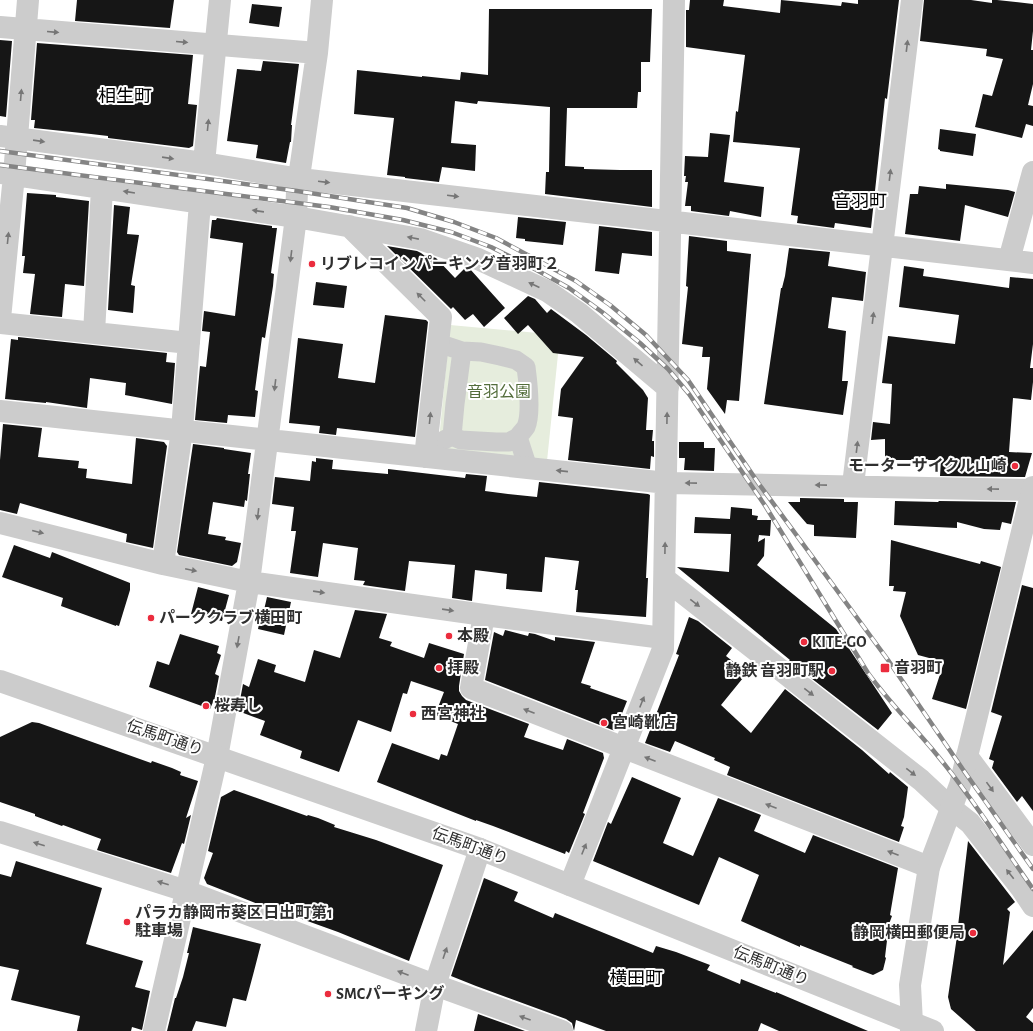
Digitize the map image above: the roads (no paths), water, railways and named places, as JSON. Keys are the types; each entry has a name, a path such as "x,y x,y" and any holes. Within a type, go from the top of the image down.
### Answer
{"street":[{"path":"0,319 9,137 26,30 28,0"},
{"path":"204,163 220,0"},
{"path":"154,1031 218,757 249,582 296,217 297,192 317,53 322,0"},
{"path":"570,885 663,649 674,0"},
{"path":"852,485 912,0"},
{"path":"0,27 317,53"},
{"path":"9,137 204,163 300,179 1033,263"},
{"path":"1009,260 1033,172"},
{"path":"7,174 296,217 420,239 478,259 546,291 579,313 668,388"},
{"path":"94,333 102,188"},
{"path":"163,564 182,430 200,203"},
{"path":"350,226 441,317 426,451"},
{"path":"0,322 189,343"},
{"path":"438,343 462,351 482,352 516,360 526,367 528,412 526,427 518,437 509,442 496,442 461,440 452,436"},
{"path":"452,436 462,351"},
{"path":"0,410 267,440 426,451 528,468 667,483 1033,488 960,785 929,867 910,985 912,1027"},
{"path":"426,451 452,436"},
{"path":"518,437 528,468"},
{"path":"0,523 163,564 249,582 663,638"},
{"path":"664,579 921,780 970,823 1021,888 1033,906"},
{"path":"484,614 471,688 929,867"},
{"name":"伝馬町通り","path":"0,681 480,849 912,1027 933,1031"},
{"path":"967,756 1033,845"},
{"path":"0,832 186,890 434,985 562,1031"},
{"path":"426,1031 434,985 480,849"}],"railway":[{"path":"0,151 297,191 407,208 454,222 496,238 576,281 610,305 646,335 688,380 759,484 888,660 1033,869"},
{"path":"0,165 329,207 403,220 451,232 491,247 569,288 602,312 640,343 668,369 689,394 766,507 868,673 884,694 950,771 1033,889"}],"place":[{"name":"リブレコインパーキング音羽町２","path":"312,264"},
{"name":"モーターサイクル山崎","path":"1015,466"},
{"name":"パーククラブ横田町","path":"151,618"},
{"name":"本殿","path":"449,636"},
{"name":"KITE-GO","path":"804,642"},
{"name":"拝殿","path":"439,668"},
{"name":"音羽町","path":"885,668"},
{"name":"静鉄 音羽町駅","path":"832,671"},
{"name":"桜寿し","path":"206,706"},
{"name":"西宮神社","path":"413,714"},
{"name":"宮崎靴店","path":"604,723"},
{"name":"パラカ静岡市葵区日出町第1 駐車場","path":"127,922"},
{"name":"静岡横田郵便局","path":"973,933"},
{"name":"SMCパーキング","path":"328,994"}],"district":[{"name":"相生町","path":"125,97"},
{"name":"音羽町","path":"860,202"},
{"name":"横田町","path":"636,979"}],"park label":[{"name":"音羽公園","path":"499,392"}]}
